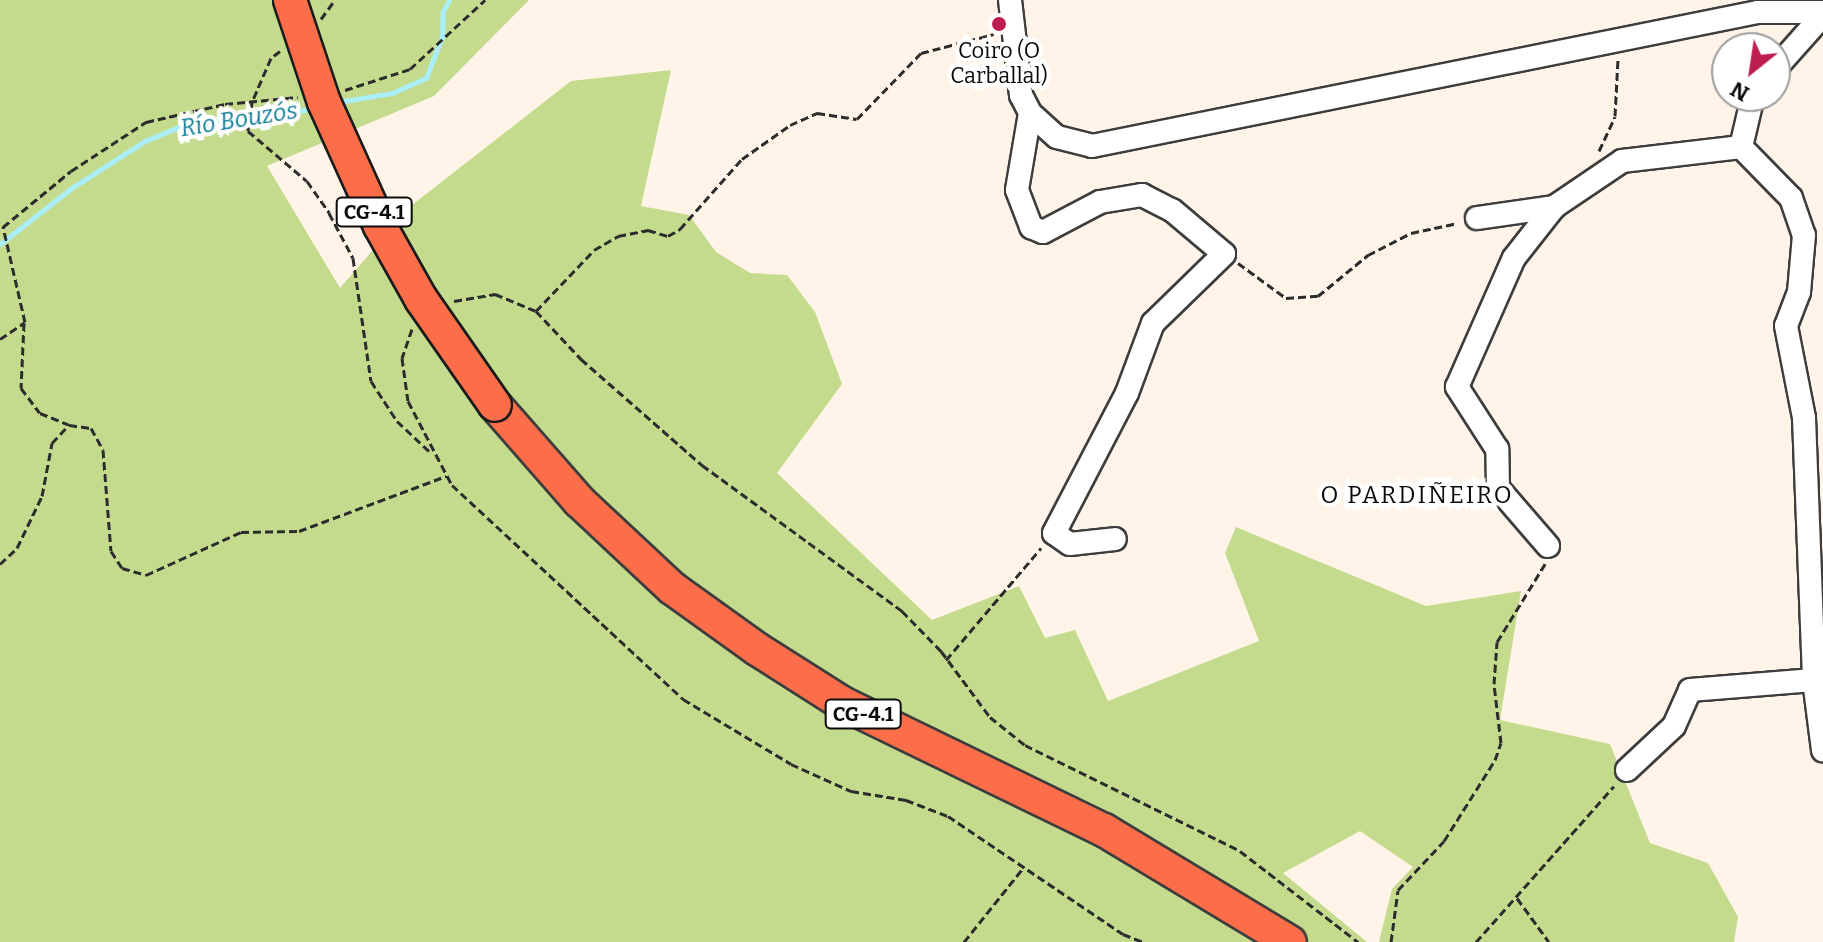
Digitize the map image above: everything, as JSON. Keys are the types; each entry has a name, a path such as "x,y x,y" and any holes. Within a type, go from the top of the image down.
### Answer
{"highway":[{"name":"CG-4.1","path":"290,0 324,102 380,226 421,299 495,405 579,501 672,588 757,649 842,703 1104,830 1290,942"}],"street":[{"path":"1010,0 1021,95 1030,113 1057,137 1074,143 1110,144 1758,12 1823,13"},
{"path":"1791,50 1823,13"},
{"path":"1741,147 1749,112"},
{"path":"1030,113 1017,190 1031,227 1043,232 1100,202 1142,195 1172,210 1224,254 1153,323 1127,393 1054,533 1070,544 1115,539"},
{"path":"1548,546 1498,488 1497,449 1457,387 1514,258 1554,207 1622,161 1741,147 1772,174 1800,215 1799,292 1786,326 1804,418 1814,680 1823,750"},
{"path":"1477,218 1554,207"},
{"path":"1800,215 1823,220"},
{"path":"1627,770 1674,726 1690,690 1814,680"}],"path":[{"path":"338,91 410,69 485,0"},
{"path":"536,311 594,250 618,236 648,230 668,236 680,229 742,159 790,125 817,113 857,119 921,53 1014,31"},
{"path":"1583,188 1615,116 1618,64"},
{"path":"307,96 181,112 146,122 71,171 3,227 25,322 21,388 40,413 69,425 91,428 103,450 111,551 122,568 146,575 241,532 299,531 446,476"},
{"path":"252,102 248,131 307,181 353,258 371,381 397,421 433,454"},
{"path":"1224,254 1286,298 1318,296 1368,255 1411,233 1477,218"},
{"path":"452,302 495,294 536,311 581,359 702,465 902,611 946,660 990,717 1025,745 1240,851 1358,942"},
{"path":"421,321 413,327 402,358 408,401 446,476 489,523 683,699 791,764 851,791 906,800 948,816 1023,868 1143,942"},
{"path":"0,339 25,322"},
{"path":"0,564 17,548 42,496 52,443 69,425"},
{"path":"946,660 1054,533"},
{"path":"1391,942 1398,890 1444,841 1495,760 1501,743 1494,684 1497,642 1553,557 1548,546"},
{"path":"1476,942 1627,770"},
{"path":"964,942 1023,868"},
{"path":"1517,898 1549,942"}],"green space":[{"path":"0,0 529,0 434,96 267,166 340,288 412,205 571,81 671,70 641,206 689,215 716,252 750,273 787,275 815,312 842,384 777,473 932,620 1019,586 1045,638 1075,630 1108,701 1259,641 1225,553 1236,527 1426,606 1521,591 1500,720 1610,744 1650,843 1708,863 1738,917 1734,942 1379,942 1392,889 1413,867 1360,831 1283,873 1367,942 0,942"}],"waterway":[{"name":"Río Bouzós","path":"338,102 392,93 426,78 442,37 443,11 449,0"},
{"name":"Río Bouzós","path":"0,244 73,187 145,141 186,124 313,109"}],"place":[{"name":"Coiro (O Carballal)","path":"999,24"}],"district":[{"name":"O PARDIÑEIRO","path":"1417,496"}]}
